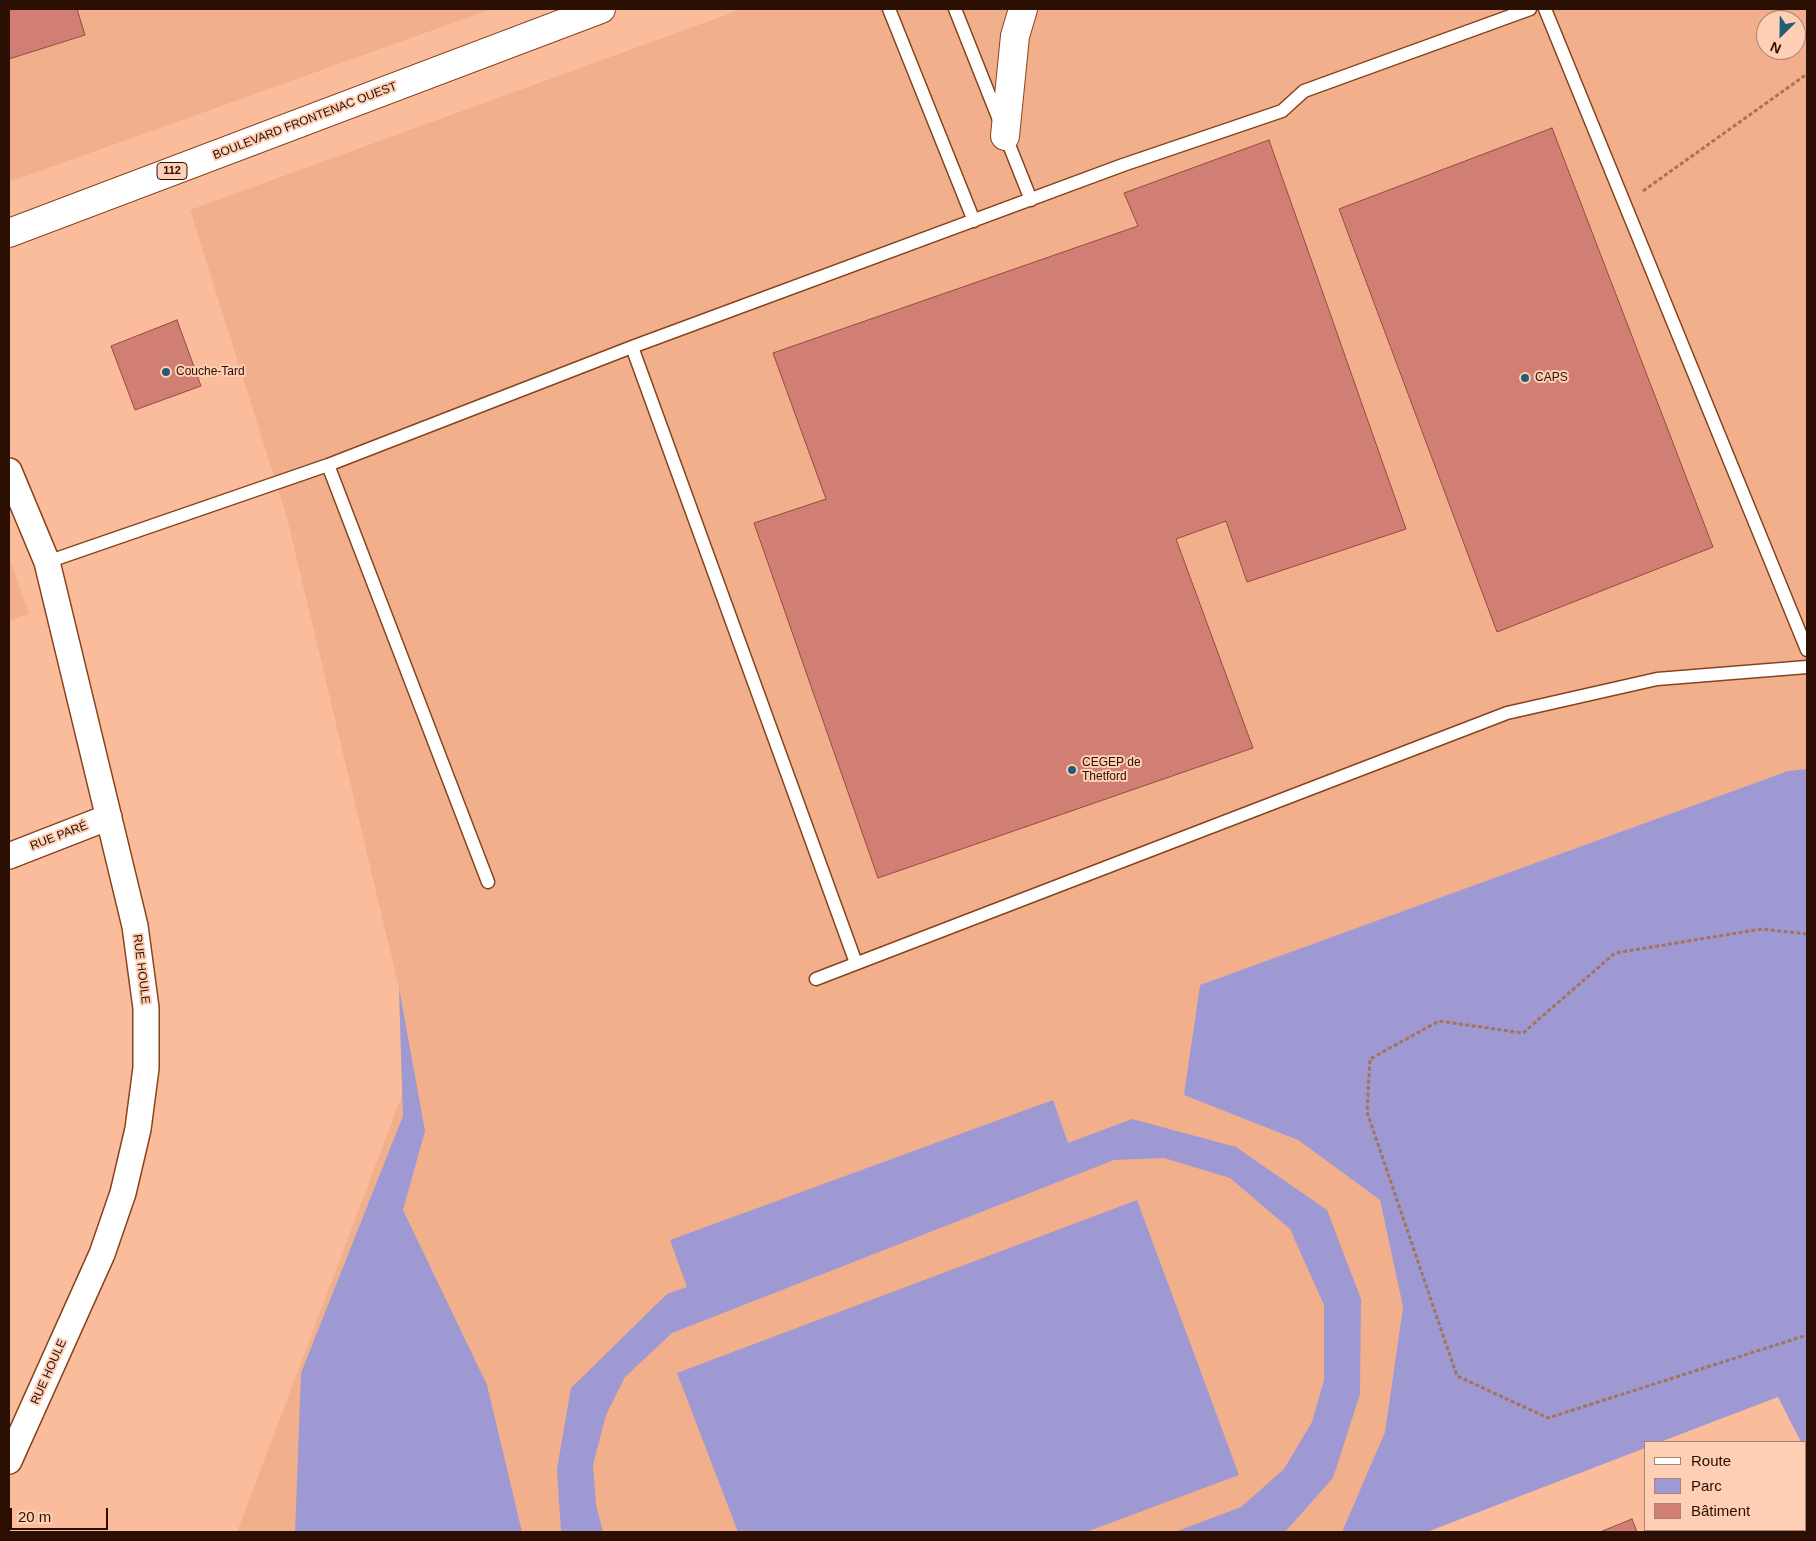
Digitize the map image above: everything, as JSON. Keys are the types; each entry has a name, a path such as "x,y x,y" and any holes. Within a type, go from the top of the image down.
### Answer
{"main road":[{"name":"BOULEVARD FRONTENAC OUEST","path":"9,233 601,9"},
{"path":"1005,136 1015,36 1023,9"}],"street":[{"name":"RUE HOULE","path":"9,471 47,562 136,926 146,1008 146,1068 138,1129 123,1193 102,1254 9,1461"},
{"name":"RUE PARÉ","path":"9,856 109,817"}],"lane":[{"path":"889,9 974,221"},
{"path":"955,9 1031,200"},
{"path":"47,562 328,465 632,347 1123,165 1282,111 1304,91 1530,9"},
{"path":"1546,9 1807,650"},
{"path":"632,347 856,963"},
{"path":"328,465 488,882"},
{"path":"816,979 1507,713 1656,679 1807,667"}],"path":[{"path":"1625,203 1807,74"},
{"path":"1807,934 1762,929 1615,953 1523,1034 1439,1021 1370,1059 1367,1112 1457,1376 1548,1418 1807,1336"}],"shaded area":[{"path":"9,9 492,9 9,182"},
{"name":"CEGEP de Thetford","path":"742,9 1807,9 1807,769 1788,771 1200,985 1185,1095 1298,1140 1380,1200 1403,1307 1385,1432 1342,1532 237,1532 402,1095 399,988 287,518 190,210"},
{"path":"9,556 29,614 9,621"}],"green space":[{"path":"1807,769 1807,1455 1806,1441 1800,1441 1778,1397 1663,1441 1644,1441 1644,1448 1427,1532 1342,1532 1385,1432 1403,1307 1380,1200 1298,1140 1184,1095 1200,985 1788,771"},
{"path":"399,988 425,1131 403,1210 487,1385 522,1532 295,1532 301,1373 403,1116"},
{"path":"1053,1100 1068,1143 1132,1119 1236,1147 1327,1210 1361,1299 1360,1394 1333,1478 1285,1532 1175,1532 1241,1507 1284,1469 1312,1422 1324,1380 1324,1305 1290,1229 1230,1178 1164,1158 1114,1160 672,1333 625,1377 606,1415 593,1465 596,1505 603,1532 561,1532 557,1469 571,1388 667,1294 687,1287 670,1240"},
{"path":"1137,1200 1239,1475 1086,1532 738,1532 677,1373"}],"building":[{"path":"9,9 77,9 85,35 9,59"},
{"name":"CAPS","path":"1552,128 1713,547 1497,632 1339,209"},
{"name":"CEGEP de Thetford","path":"1269,140 1406,529 1247,582 1226,521 1176,539 1253,748 878,878 754,523 826,499 773,353 1138,226 1124,193"},
{"path":"177,320 201,386 135,410 111,346"},
{"path":"1632,1519 1637,1532 1600,1532"},
{"path":"1768,1531 1769,1532 1710,1532"}],"place":[{"name":"Couche-Tard","path":"166,372"},
{"name":"CAPS","path":"1525,378"},
{"name":"CEGEP de Thetford","path":"1072,770"}]}
